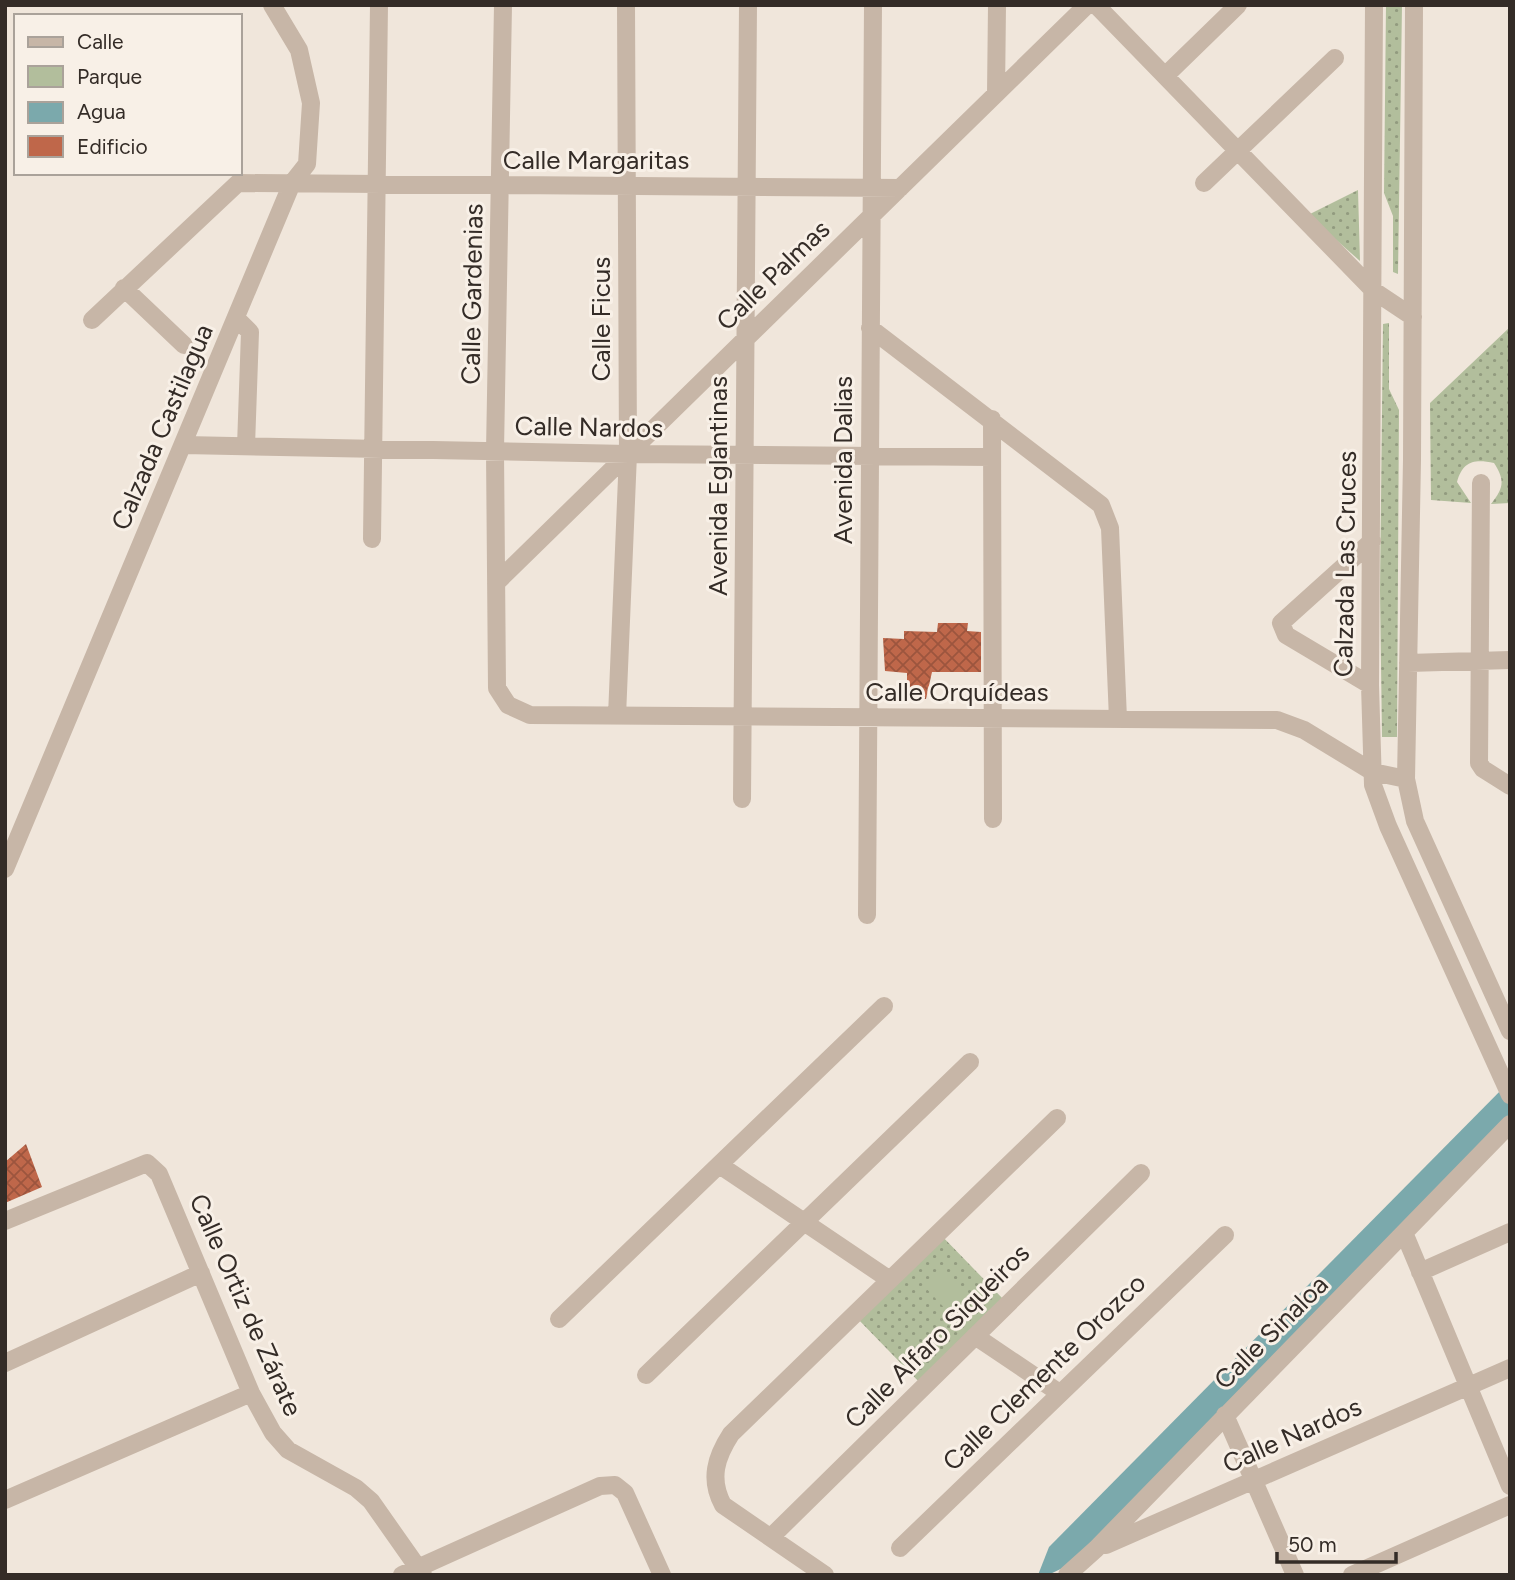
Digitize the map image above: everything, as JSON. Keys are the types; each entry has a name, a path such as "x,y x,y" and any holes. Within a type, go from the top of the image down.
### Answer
{"street":[{"name":"Calzada Castilagua","path":"5,869 292,183 307,164 311,103 299,50 272,5"},
{"path":"372,539 379,5"},
{"name":"Calle Gardenias","path":"500,697 497,688 495,451 503,5"},
{"name":"Calle Ficus","path":"617,716 628,454 626,5"},
{"name":"Avenida Eglantinas","path":"742,799 748,5"},
{"name":"Avenida Dalias","path":"867,915 873,5"},
{"path":"996,94 997,5"},
{"name":"Calle Palmas","path":"496,583 1087,5"},
{"path":"1096,5 1374,291 1413,317"},
{"path":"1165,76 1238,5"},
{"name":"Calzada Las Cruces","path":"1374,5 1370,685 1373,772 1377,798 1388,826 1510,1096"},
{"path":"1414,5 1413,317 1406,779 1415,821 1510,1031"},
{"path":"1204,183 1335,58"},
{"name":"Calle Margaritas","path":"92,320 230,188 248,182 375,186 900,188"},
{"path":"124,288 184,345"},
{"path":"237,319 250,332 246,446"},
{"path":"870,328 1101,505 1110,528 1118,719"},
{"path":"992,419 993,819"},
{"name":"Calle Nardos","path":"184,445 628,454 992,457"},
{"path":"1481,484 1482,661 1479,763 1483,769 1510,786"},
{"path":"1370,685 1286,635 1281,623 1372,541"},
{"path":"1408,663 1510,660"},
{"name":"Calle Orquídeas","path":"500,697 508,705 530,715 1277,720 1304,730 1373,772 1406,779"},
{"path":"559,1319 721,1166 884,1006"},
{"path":"646,1375 970,1062"},
{"path":"825,1575 723,1505 717,1493 715,1468 732,1434 1057,1118"},
{"name":"Calle Sinaloa","path":"1068,1575 1405,1235 1510,1124"},
{"name":"Calle Ortiz de Zárate","path":"5,1221 147,1163 159,1174 251,1393 273,1433 288,1450 356,1488 371,1501 422,1571"},
{"path":"721,1166 890,1280"},
{"name":"Calle Alfaro Siqueiros","path":"771,1537 1141,1173"},
{"path":"1420,1272 1510,1232"},
{"name":"Calle Clemente Orozco","path":"900,1548 1058,1392 1225,1234"},
{"path":"1405,1235 1510,1486"},
{"path":"5,1363 201,1273"},
{"path":"975,1336 1058,1392"},
{"name":"Calle Nardos","path":"1096,1549 1510,1368"},
{"path":"5,1500 251,1393"},
{"path":"1225,1415 1295,1575"},
{"path":"402,1575 422,1571 600,1486 615,1485 625,1493 662,1575"},
{"path":"1352,1575 1510,1505"}],"green space":[{"path":"1386,5 1402,5 1398,274 1393,272 1393,216 1384,193"},
{"path":"1358,190 1360,261 1308,215"},
{"path":"1389,323 1389,389 1399,410 1397,737 1382,737 1380,590 1383,324"},
{"path":"1510,327 1510,503 1491,504 1501,488 1500,474 1494,463 1481,461 1466,466 1457,482 1471,503 1431,500 1430,403"},
{"path":"938,1232 1005,1301 922,1385 856,1317"},
{"path":"939,1271 966,1299 950,1314 924,1286"}],"water":[{"path":"1510,1081 1510,1117 1069,1565 1048,1575 1038,1575 1049,1547"}],"building":[{"path":"938,623 968,623 967,631 981,632 981,672 932,672 926,699 907,698 907,673 885,671 883,638 904,639 904,631 937,632"},
{"path":"26,1144 42,1187 5,1203 5,1162"}]}
